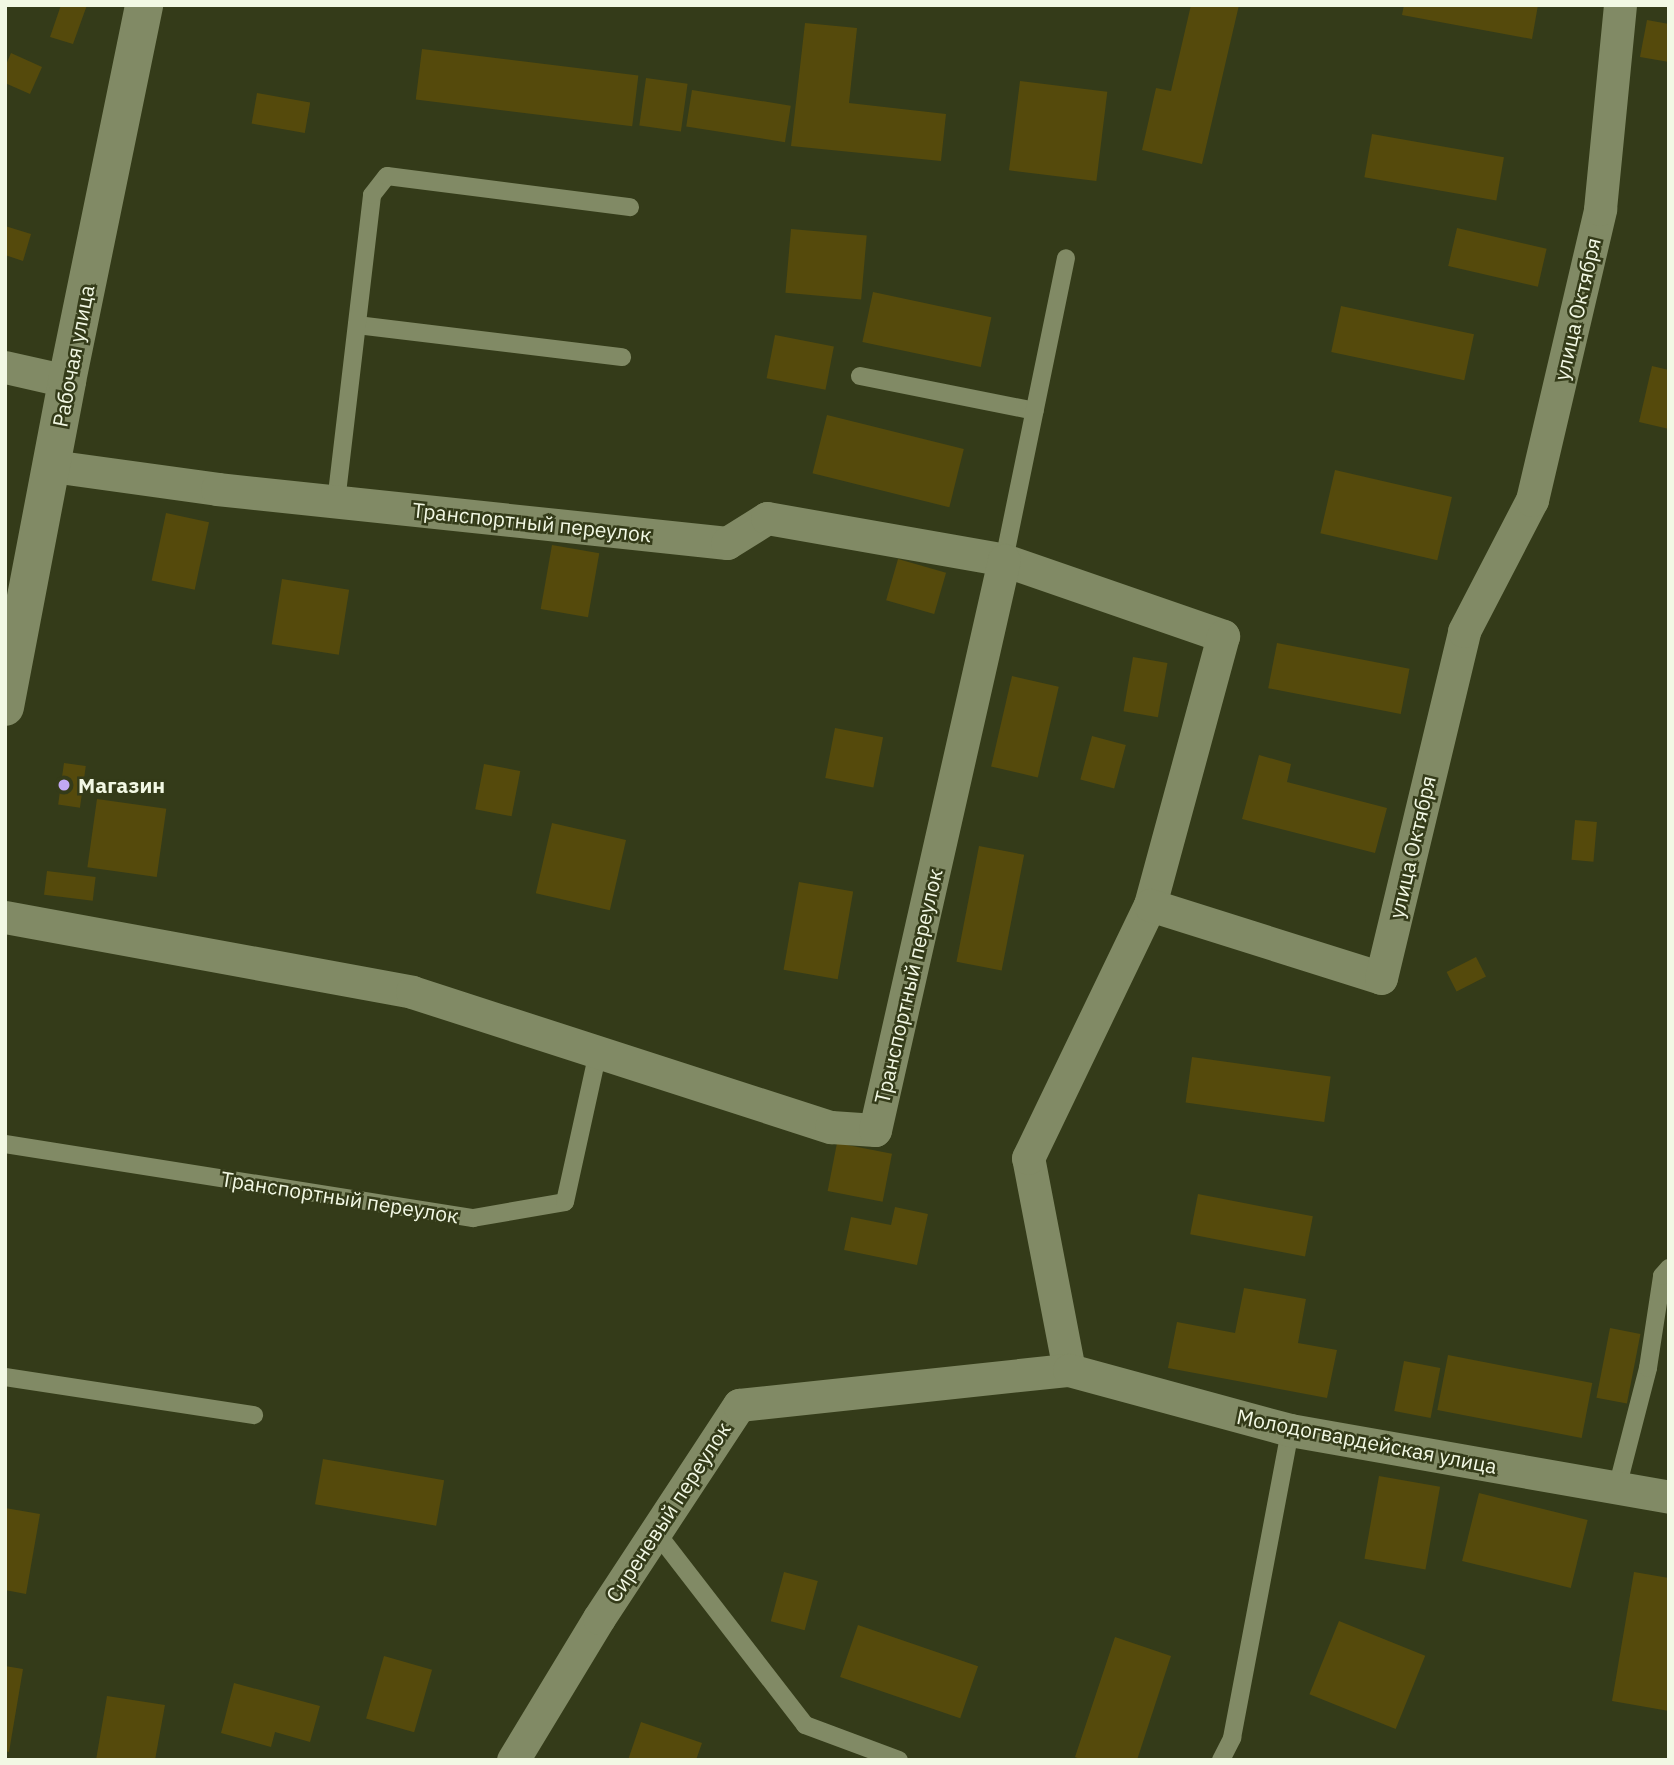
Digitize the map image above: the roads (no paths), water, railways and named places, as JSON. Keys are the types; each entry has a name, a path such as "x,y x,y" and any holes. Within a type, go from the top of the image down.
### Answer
{"street":[{"name":"Рабочая улица","path":"5,707 67,381 144,5"},
{"name":"улица Октября","path":"1150,905 1381,978 1464,631 1532,500 1600,209 1620,5"},
{"path":"5,367 67,381"},
{"name":"Транспортный переулок","path":"52,466 336,502 727,543 767,519 1004,560 1223,636 1150,905"},
{"name":"Транспортный переулок","path":"5,917 412,992 831,1127 875,1129 1004,560"},
{"path":"1069,1370 1028,1158 1150,905"},
{"name":"Молодогвардейская улица","path":"1069,1370 1290,1430 1669,1497"},
{"name":"Сиреневый переулок","path":"513,1760 739,1405 1069,1370"}],"lane":[{"path":"336,502 372,195 387,176 630,207"},
{"path":"1004,560 1066,258"},
{"path":"356,325 622,357"},
{"path":"860,376 1035,411"},
{"name":"Транспортный переулок","path":"5,1144 473,1218 565,1202 598,1052"},
{"path":"1617,1488 1648,1368 1662,1276 1669,1268"},
{"path":"5,1377 254,1415"},
{"path":"1221,1760 1232,1738 1290,1430"},
{"path":"656,1532 806,1725 898,1760"}],"place":[{"name":"Магазин","path":"64,785"}]}
